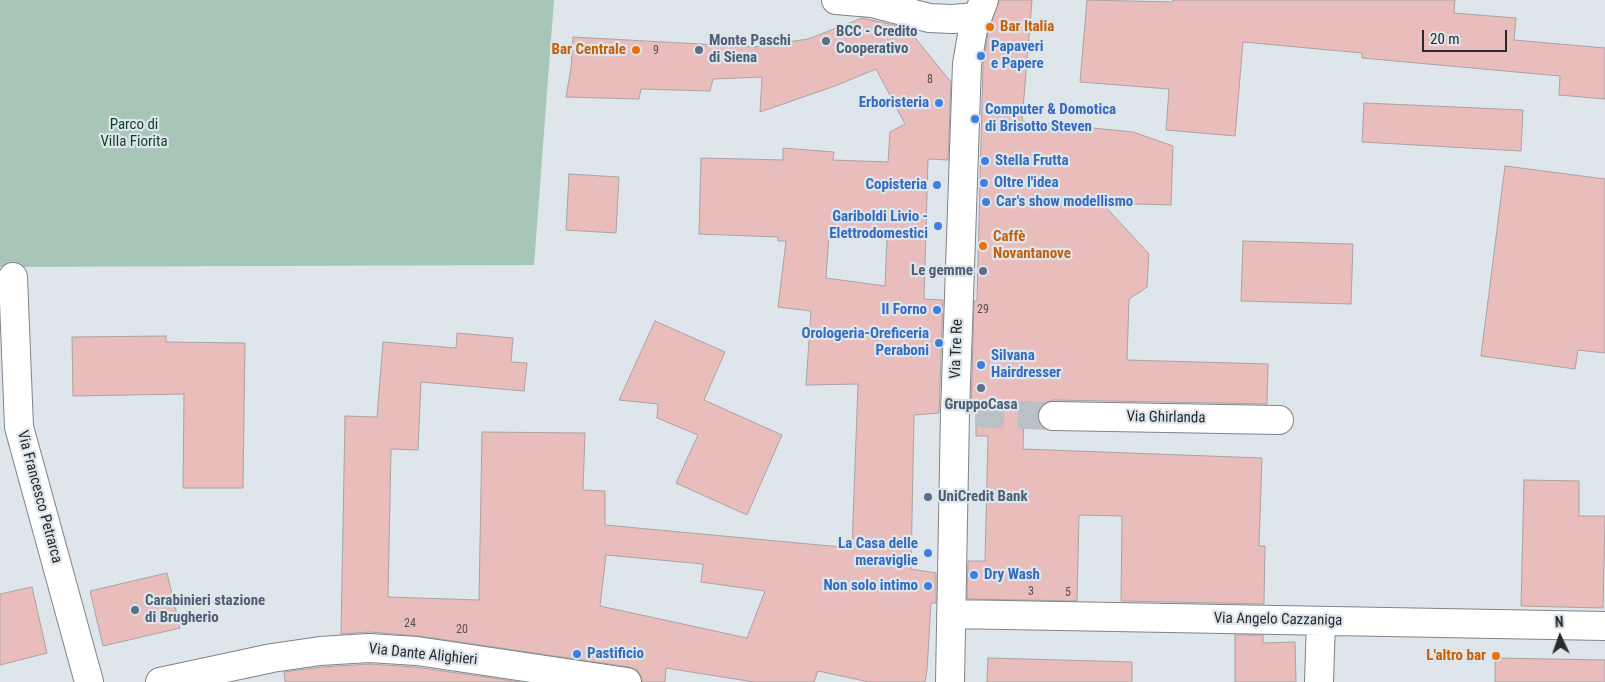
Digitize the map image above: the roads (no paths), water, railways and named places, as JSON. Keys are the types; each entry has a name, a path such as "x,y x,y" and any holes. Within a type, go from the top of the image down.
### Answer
{"street":[{"path":"836,0 872,3 929,18 952,19 981,8"},
{"name":"Via Tre Re","path":"950,682 951,614 966,413 968,52 981,8"},
{"name":"Via Francesco Petrarca","path":"13,277 19,427 89,682"},
{"name":"Via Ghirlanda","path":"1053,416 1280,420"},
{"name":"Via Angelo Cazzaniga","path":"951,614 1605,626"},
{"path":"1319,682 1321,621"},
{"name":"Via Dante Alighieri","path":"160,682 272,658 320,651 369,648 417,651 627,682"}],"tunnel":[{"path":"976,413 1053,416"}],"place":[{"name":"Bar Italia","path":"990,27"},
{"name":"BCC - Credito Cooperativo","path":"826,41"},
{"name":"Bar Centrale","path":"636,50"},
{"name":"Monte Paschi di Siena","path":"699,50"},
{"name":"Papaveri e Papere","path":"981,56"},
{"name":"Erboristeria","path":"939,103"},
{"name":"Computer & Domotica di Brisotto Steven","path":"975,119"},
{"name":"Stella Frutta","path":"985,161"},
{"name":"Oltre l'idea","path":"984,183"},
{"name":"Copisteria","path":"937,185"},
{"name":"Car's show modellismo","path":"986,202"},
{"name":"Gariboldi Livio - Elettrodomestici","path":"938,226"},
{"name":"Caffè Novantanove","path":"983,246"},
{"name":"Le gemme","path":"983,271"},
{"name":"Il Forno","path":"937,310"},
{"name":"Orologeria-Oreficeria Peraboni","path":"939,343"},
{"name":"Silvana Hairdresser","path":"981,365"},
{"name":"GruppoCasa","path":"981,388"},
{"name":"UniCredit Bank","path":"928,497"},
{"name":"La Casa delle meraviglie","path":"928,553"},
{"name":"Dry Wash","path":"974,575"},
{"name":"Non solo intimo","path":"928,586"},
{"name":"Carabinieri stazione di Brugherio","path":"135,610"},
{"name":"Pastificio","path":"577,654"},
{"name":"L'altro bar","path":"1496,656"}],"park label":[{"name":"Parco di Villa Fiorita","path":"134,134"}]}
